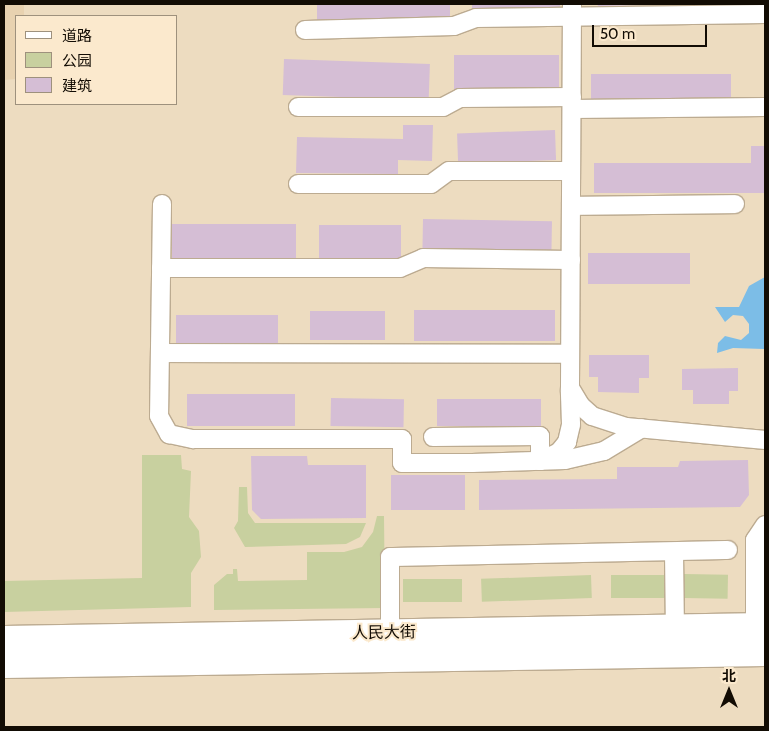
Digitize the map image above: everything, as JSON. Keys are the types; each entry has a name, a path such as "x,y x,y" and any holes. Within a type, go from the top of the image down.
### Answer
{"main road":[{"name":"人民大街","path":"4,640 675,629 762,635"},
{"name":"人民大街","path":"4,664 762,635"}],"street":[{"path":"540,461 560,452 567,442 572,424 570,354 572,10"},
{"path":"305,30 454,26 476,18 572,10 765,14"},
{"path":"298,107 443,107 460,98 572,103 765,107"},
{"path":"298,184 431,184 449,171 571,171"},
{"path":"162,204 159,416 169,434 193,439 402,439 402,463 564,460 604,451 642,428"},
{"path":"572,206 735,204"},
{"path":"161,268 400,268 423,258 571,260"},
{"path":"160,353 570,354"},
{"path":"570,388 581,406 592,416 642,428 765,440"},
{"path":"433,437 540,436 540,461"},
{"path":"762,635 756,540 765,525"},
{"path":"390,633 390,558 728,550"},
{"path":"674,552 675,629"}],"shaded area":[{"path":"4,4 24,4 24,15 15,15 15,79 4,80"}],"green space":[{"path":"142,455 181,455 182,469 191,471 189,517 199,531 201,557 191,573 191,607 4,612 4,581 142,578"},
{"path":"239,487 247,487 248,513 255,523 366,523 360,537 346,544 245,547 234,528 238,521"},
{"path":"377,516 384,516 385,608 214,610 214,585 227,574 233,574 233,569 237,569 238,581 307,580 307,552 344,552 362,547 373,532"},
{"path":"684,574 728,575 728,599 684,598"},
{"path":"591,575 592,598 482,602 481,579"},
{"path":"611,575 667,575 667,598 611,598"},
{"path":"403,579 462,579 462,602 403,602"}],"water":[{"path":"765,277 765,349 733,348 717,353 718,343 725,336 741,340 749,333 749,324 743,316 733,315 725,322 715,307 739,307 749,286"}],"building":[{"path":"317,4 450,4 450,19 317,22"},
{"path":"472,4 560,4 560,8 472,9"},
{"path":"597,4 650,4 650,5 598,6"},
{"path":"454,55 559,55 559,91 454,91"},
{"path":"284,59 430,64 429,100 283,95"},
{"path":"591,74 731,74 731,100 591,100"},
{"path":"403,125 433,125 432,161 398,160 398,174 296,173 297,137 403,139"},
{"path":"555,130 556,160 458,163 457,133"},
{"path":"751,146 765,146 765,193 594,193 594,163 751,163"},
{"path":"423,219 552,221 551,250 422,248"},
{"path":"172,224 296,224 296,258 172,258"},
{"path":"319,225 401,225 401,258 319,258"},
{"path":"588,253 690,253 690,284 588,284"},
{"path":"414,310 555,310 555,341 414,341"},
{"path":"310,311 385,311 385,340 310,340"},
{"path":"176,315 278,315 278,344 176,344"},
{"path":"589,355 649,355 649,378 639,378 639,393 598,392 598,377 589,377"},
{"path":"738,368 738,391 729,391 729,404 693,404 693,390 682,390 682,369"},
{"path":"187,394 295,394 295,426 187,426"},
{"path":"331,398 404,399 404,427 331,426"},
{"path":"437,399 541,399 541,426 437,426"},
{"path":"251,456 307,456 308,465 366,465 366,518 261,519 252,510"},
{"path":"748,460 749,495 740,507 479,510 479,480 617,479 617,467 678,467 680,461"},
{"path":"391,475 465,475 465,510 391,510"}]}
